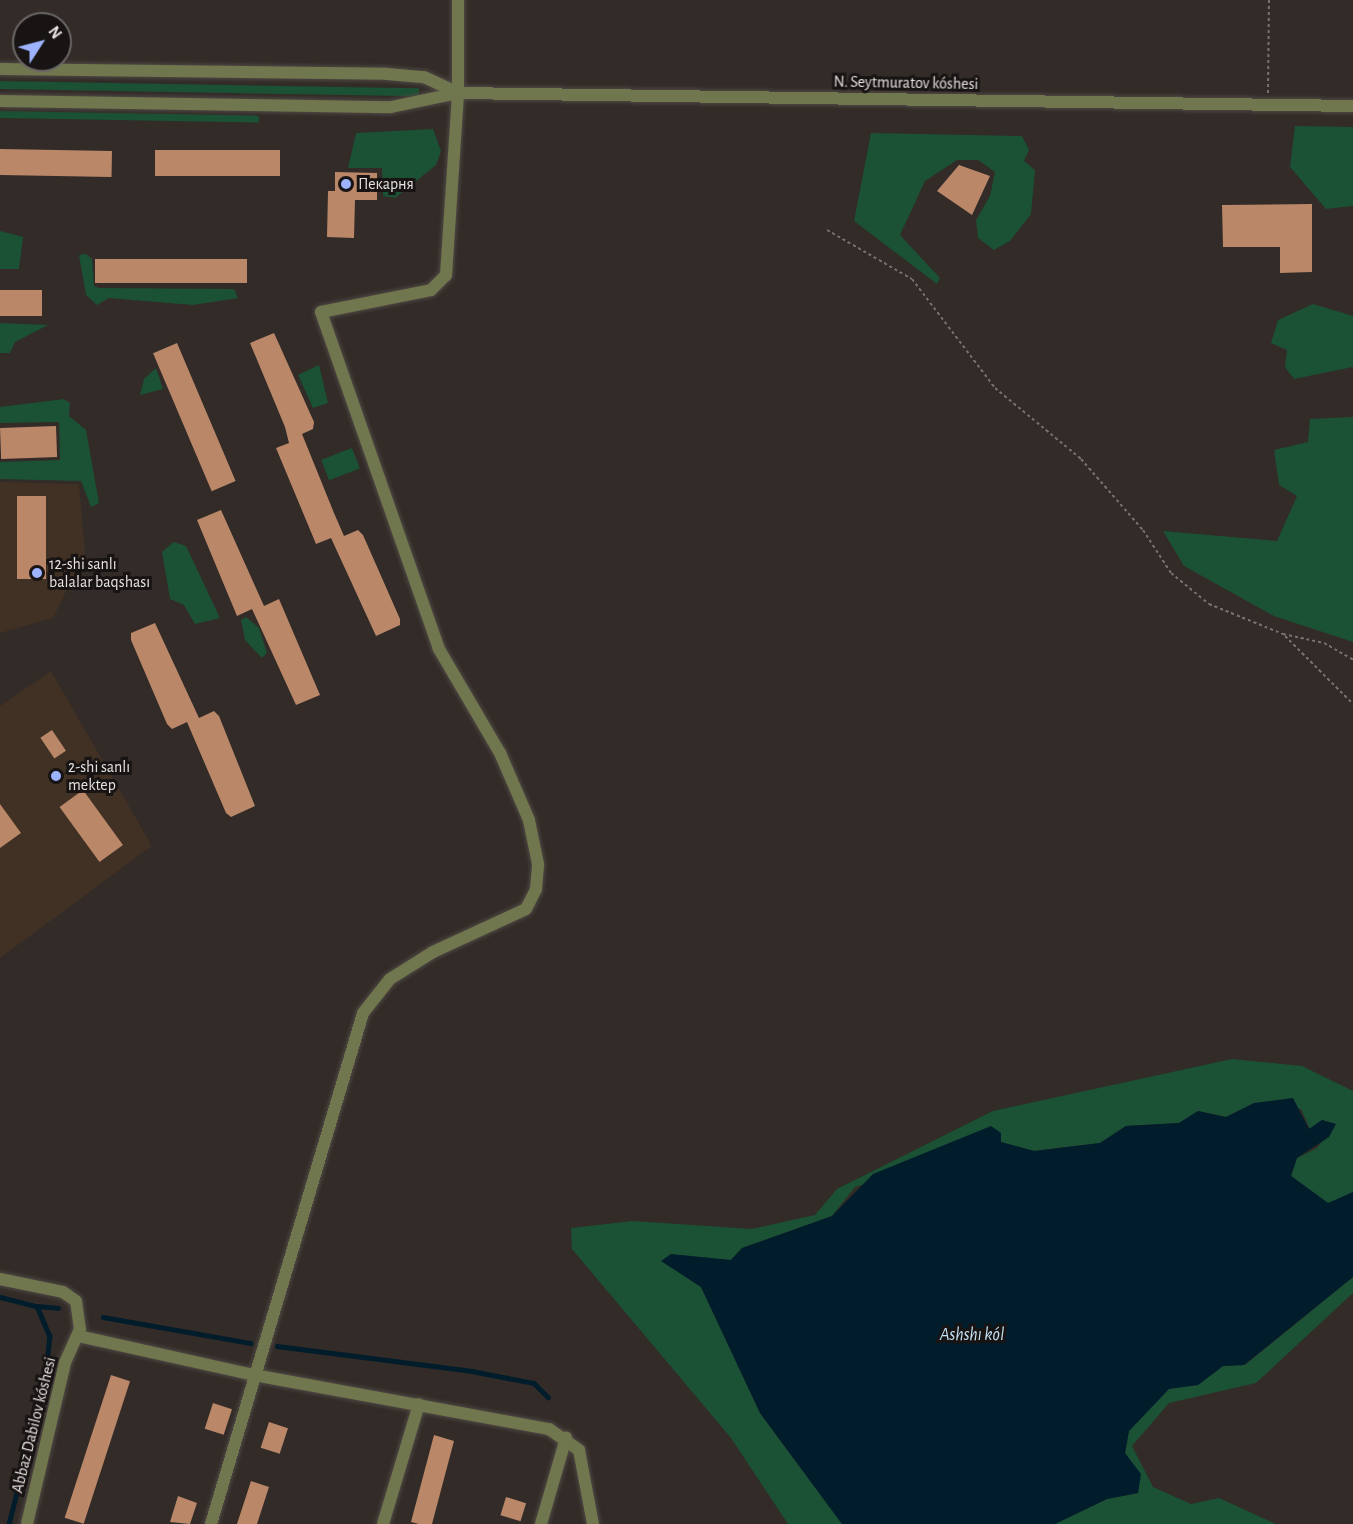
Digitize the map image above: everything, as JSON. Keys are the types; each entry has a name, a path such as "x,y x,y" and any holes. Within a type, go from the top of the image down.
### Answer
{"street":[{"path":"211,1524 363,1013 390,979 433,952 526,909 536,890 538,864 529,820 500,753 439,649 321,312 431,290 446,275 458,93 458,0"},
{"path":"0,69 387,74 424,76 458,93"},
{"path":"0,100 391,107 458,93"},
{"name":"N. Seytmuratov kóshesi","path":"458,93 1353,106"},
{"path":"0,1279 63,1292 76,1301 78,1336 254,1375 528,1423 566,1438 586,1468 593,1524"},
{"name":"Abbaz Dabilov kóshesi","path":"27,1524 65,1363 78,1336"},
{"path":"383,1524 419,1404"},
{"path":"541,1524 566,1438"}],"path":[{"path":"1268,105 1269,0"},
{"path":"827,230 912,279 995,388 1081,459 1143,530 1171,573 1209,604 1283,634 1324,643 1353,660"},
{"path":"1283,634 1353,704"}],"shaded area":[{"name":"12-shi sanlı balalar baqshası","path":"0,482 79,484 85,553 53,618 0,633"},
{"name":"2-shi sanlı mektep","path":"51,671 152,846 0,958 0,706"}],"green space":[{"path":"0,81 419,88 419,96 0,89"},
{"path":"0,111 259,116 259,123 0,118"},
{"path":"1295,126 1353,127 1353,206 1326,209 1290,167"},
{"path":"433,129 441,151 436,165 395,198 383,196 382,168 348,168 356,133"},
{"path":"871,133 1022,136 1029,150 1024,161 1035,170 1031,214 1010,241 994,250 978,238 976,220 990,196 995,172 978,160 957,160 925,181 900,235 940,278 937,284 854,221"},
{"path":"0,231 23,237 19,269 0,269"},
{"path":"86,254 92,259 94,286 99,288 234,289 238,298 193,305 109,298 97,305 86,295 79,255"},
{"path":"1313,304 1353,316 1353,367 1294,379 1285,367 1287,350 1271,343 1278,320"},
{"path":"0,323 48,325 15,342 10,353 0,353"},
{"path":"319,365 328,403 313,408 298,375"},
{"path":"156,368 163,389 140,395 144,379"},
{"path":"64,399 70,403 69,416 86,430 99,503 91,507 81,481 0,479 0,462 60,460 59,422 0,423 0,407"},
{"path":"1353,417 1353,642 1274,616 1184,566 1163,531 1277,541 1297,496 1279,485 1274,450 1308,442 1310,419"},
{"path":"352,448 360,469 329,480 321,460"},
{"path":"174,542 186,546 220,618 195,624 184,605 170,599 162,552"},
{"path":"246,617 259,628 267,653 262,658 245,640 241,620"},
{"path":"1232,1059 1302,1066 1353,1091 1353,1192 1343,1201 1328,1203 1291,1176 1297,1158 1317,1148 1335,1124 1322,1120 1310,1129 1301,1109 1254,1103 1226,1117 1198,1111 1179,1123 1126,1126 1100,1143 1034,1151 1001,1142 855,1187 832,1216 742,1248 731,1260 662,1261 701,1287 760,1413 842,1524 788,1524 731,1438 572,1249 571,1228 633,1221 752,1229 815,1215 837,1189 993,1111"},
{"path":"1353,1277 1353,1293 1256,1383 1169,1403 1132,1446 1153,1487 1191,1504 1219,1498 1276,1524 1055,1524 1107,1499 1138,1493 1140,1474 1125,1453 1129,1431 1169,1388 1198,1385 1223,1366 1245,1365"}],"water":[{"name":"Ashshı kól","path":"1293,1098 1309,1129 1322,1120 1336,1124 1329,1137 1297,1158 1291,1176 1328,1203 1353,1192 1353,1277 1244,1365 1223,1366 1198,1385 1169,1389 1129,1431 1125,1453 1141,1474 1138,1493 1107,1499 1055,1524 842,1524 760,1413 701,1287 661,1261 671,1254 731,1260 742,1248 832,1216 873,1174 991,1126 1001,1133 1001,1142 1034,1151 1100,1143 1126,1126 1179,1123 1198,1111 1226,1117 1254,1103"}],"building":[{"path":"0,149 112,151 112,177 0,175"},
{"path":"155,150 280,150 280,176 155,176"},
{"path":"959,165 990,176 972,215 937,191"},
{"path":"335,172 377,173 377,200 355,200 354,238 327,237 328,191 335,191"},
{"path":"1312,204 1312,272 1280,273 1280,247 1223,247 1222,205"},
{"path":"95,259 247,259 247,283 95,283"},
{"path":"0,290 42,290 42,316 0,316"},
{"path":"274,333 314,422 313,429 302,434 344,536 358,530 363,535 400,619 400,625 376,636 331,538 316,544 276,448 289,443 285,427 250,343"},
{"path":"177,343 236,481 212,491 153,353"},
{"path":"56,426 57,457 1,459 0,428"},
{"path":"17,496 46,496 46,579 17,579"},
{"path":"221,510 264,606 279,599 320,695 296,705 252,609 237,616 197,520"},
{"path":"155,623 199,718 214,711 219,716 255,806 231,817 226,813 187,722 172,729 167,724 131,640 131,633"},
{"path":"52,730 66,751 54,759 40,738"},
{"path":"83,790 123,845 100,862 60,807"},
{"path":"0,804 21,833 0,848"},
{"path":"111,1375 130,1381 84,1524 65,1518"},
{"path":"213,1403 232,1409 224,1435 205,1429"},
{"path":"269,1422 288,1428 280,1454 261,1448"},
{"path":"434,1435 454,1441 432,1524 419,1524 411,1522"},
{"path":"251,1481 269,1487 257,1524 237,1524"},
{"path":"178,1496 197,1503 190,1524 170,1522"},
{"path":"506,1497 526,1503 521,1521 500,1515"}],"waterway":[{"path":"0,1297 37,1306 50,1336 44,1387 9,1524"},
{"path":"37,1306 58,1308"},
{"path":"103,1317 251,1343"},
{"path":"277,1346 472,1371 534,1383 548,1397"}],"place":[{"name":"Пекарня","path":"346,184"},
{"name":"12-shi sanlı balalar baqshası","path":"37,573"},
{"name":"2-shi sanlı mektep","path":"56,776"}]}
